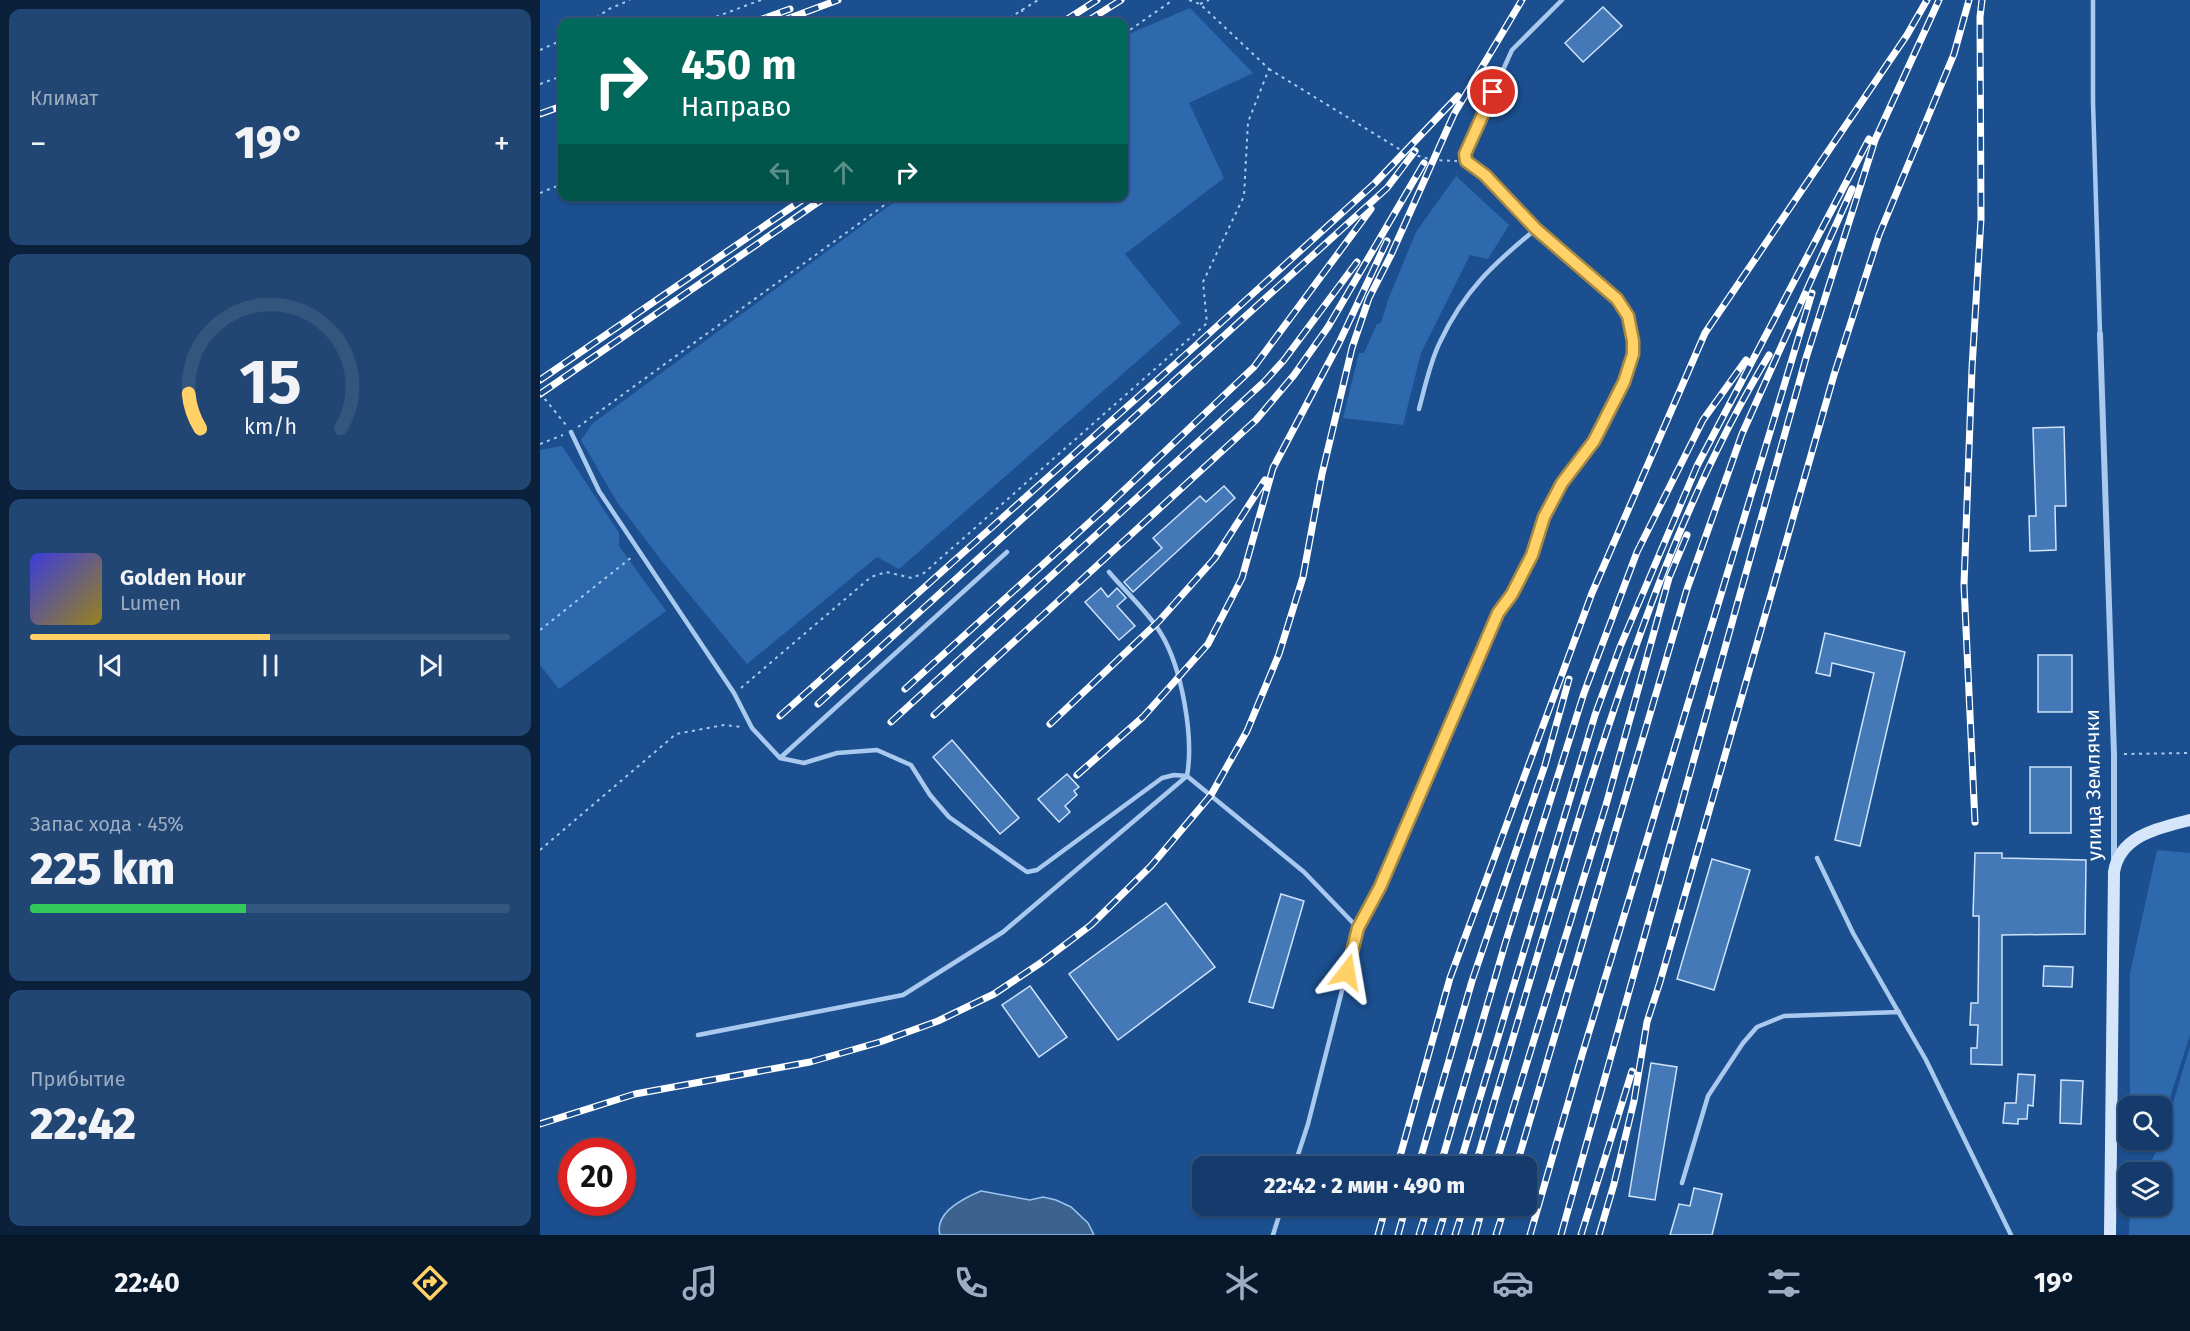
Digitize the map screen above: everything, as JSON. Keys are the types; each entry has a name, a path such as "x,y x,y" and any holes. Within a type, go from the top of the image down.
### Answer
{"street":[{"name":"улица Землячки","path":"2100,334 2114,754 2109,1235"},
{"path":"2114,872 2120,851 2134,840 2170,825 2190,820"}],"lane":[{"path":"1298,1156 1308,1124 1358,928 1380,887 1498,613 1512,594 1532,555 1544,517 1562,483 1594,441 1624,382 1633,354 1628,316 1617,299 1536,229 1485,175 1466,161 1465,154 1512,50 1562,0"},
{"path":"2092,0 2100,334"},
{"path":"1419,409 1440,342 1470,290 1498,260 1536,229"},
{"path":"571,432 599,490 734,693 752,728 780,758 804,763 837,753 877,750 911,765 930,795 948,817 1027,872 1036,870 1162,778 1174,775 1187,776 1304,872 1358,928"},
{"path":"780,758 1007,552"},
{"path":"698,1035 903,995 1003,932 1187,776 1190,761 1189,732 1173,658 1160,631 1109,572"},
{"path":"1817,858 1853,933 1926,1060 2011,1235"},
{"path":"1682,1183 1708,1096 1725,1068 1756,1027 1784,1016 1899,1012"},
{"path":"1273,1235 1279,1216"}],"path":[{"path":"596,18 609,9 630,0"},
{"path":"713,18 761,0"},
{"path":"1008,18 1038,0"},
{"path":"1128,31 1173,0"},
{"path":"1190,0 1200,4 1269,69 1404,152 1433,160 1466,161"},
{"path":"1200,4 1209,0"},
{"path":"1022,9 1023,18"},
{"path":"540,50 558,42"},
{"path":"734,693 871,577 886,572 912,578 924,573 1207,323 1203,282 1244,196 1248,122 1269,69"},
{"path":"540,84 558,77"},
{"path":"540,193 558,186"},
{"path":"540,444 571,432 890,201"},
{"path":"540,393 571,432"},
{"path":"540,630 639,552"},
{"path":"540,850 676,734 724,725 752,728"},
{"path":"2114,754 2190,753"}],"shaded area":[{"path":"1190,8 1253,73 1189,103 1224,178 1125,254 1181,323 899,569 877,557 747,664 661,560 617,502 581,440 592,424 896,201 1128,201 1128,34"},
{"path":"1456,176 1509,225 1488,259 1470,255 1421,353 1403,425 1343,418 1359,353 1364,353 1377,324 1381,323 1416,232"},
{"path":"562,446 619,533 619,546 666,611 559,689 540,665 540,450"},
{"path":"2157,850 2190,853 2190,1035 2171,1096 2130,1096 2130,973"},
{"path":"2190,1046 2190,1235 2129,1235 2130,1216 2172,1216 2172,1162 2151,1162 2157,1150 2172,1150 2172,1106"},
{"path":"981,1191 1030,1200 1043,1197 1056,1200 1071,1207 1088,1223 1094,1235 940,1235 939,1227 946,1213 959,1202"}],"building":[{"path":"1603,7 1622,26 1583,62 1565,43"},
{"path":"2064,427 2066,506 2055,506 2056,550 2030,551 2029,516 2036,516 2033,428"},
{"path":"1224,486 1235,498 1133,592 1124,582 1162,548 1153,538 1200,496 1206,502"},
{"path":"1101,588 1108,597 1117,588 1126,598 1117,606 1135,626 1119,640 1085,602"},
{"path":"1825,633 1905,652 1860,846 1835,840 1874,673 1832,663 1830,676 1816,673"},
{"path":"2038,655 2072,655 2072,712 2038,712"},
{"path":"952,740 1019,818 1000,834 933,757"},
{"path":"2030,767 2071,767 2071,833 2030,833"},
{"path":"1067,774 1079,787 1074,791 1077,795 1065,806 1070,812 1059,822 1038,799"},
{"path":"1975,853 2002,853 2002,858 2086,860 2085,934 2002,935 2002,1065 1971,1064 1971,1048 1977,1048 1978,1025 1970,1025 1971,1003 1978,1003 1979,916 1973,916"},
{"path":"1712,859 1750,870 1714,990 1677,979"},
{"path":"1281,894 1304,901 1273,1008 1249,1002"},
{"path":"1166,903 1215,967 1118,1040 1069,974"},
{"path":"2044,966 2073,967 2072,987 2043,986"},
{"path":"1030,986 1067,1037 1039,1057 1002,1005"},
{"path":"1651,1063 1677,1067 1655,1200 1629,1196"},
{"path":"2018,1074 2035,1075 2033,1106 2028,1105 2027,1119 2018,1119 2018,1124 2003,1123 2005,1103 2016,1103"},
{"path":"2061,1080 2083,1081 2081,1124 2060,1123"},
{"path":"1694,1188 1722,1194 1712,1235 1670,1235 1679,1204 1690,1206"}],"railway":[{"path":"790,18 838,0"},
{"path":"1069,18 1097,0"},
{"path":"1092,18 1121,0"},
{"path":"540,1124 635,1094 810,1062 880,1042 938,1021 994,994 1042,962 1091,925 1151,866 1211,795 1247,731 1279,654 1303,577 1322,474 1352,348 1369,298 1391,255 1454,114 1522,0"},
{"path":"1400,1156 1450,978 1592,593 1705,333 1907,35 1927,0"},
{"path":"1561,1235 1806,358 1875,140 1939,0"},
{"path":"1599,1235 1634,1101 1647,1022 1834,375 1879,235 1954,54 1969,0"},
{"path":"1975,822 1964,585 1972,368 1981,219 1980,17 1982,0"},
{"path":"765,18 790,9"},
{"path":"780,716 1375,183 1458,96"},
{"path":"540,114 558,107"},
{"path":"1462,1156 1595,715 1620,647 1697,466 1869,139"},
{"path":"818,704 1387,188 1415,151"},
{"path":"934,715 1256,420 1294,375 1328,327 1424,163"},
{"path":"1519,1156 1687,589 1742,434 1852,189"},
{"path":"540,380 801,201"},
{"path":"540,394 820,201"},
{"path":"905,689 1102,511 1254,367 1371,209"},
{"path":"1077,775 1143,717 1208,644 1242,578 1273,468 1339,343 1387,241"},
{"path":"891,722 1265,381 1284,360 1357,262"},
{"path":"1530,1235 1582,1055 1812,293"},
{"path":"1478,1156 1588,789 1645,621 1688,512 1740,406 1769,355"},
{"path":"1443,1156 1505,944 1584,693 1637,552 1703,420 1746,360"},
{"path":"1050,724 1159,621 1215,558 1265,480"},
{"path":"1498,1156 1606,805 1669,578 1687,535"},
{"path":"1421,1156 1472,981 1545,765 1569,679"},
{"path":"1581,1235 1632,1071"},
{"path":"1378,1235 1383,1216"},
{"path":"1398,1235 1403,1216"},
{"path":"1419,1235 1425,1216"},
{"path":"1438,1235 1444,1216"},
{"path":"1455,1235 1461,1216"},
{"path":"1475,1235 1480,1216"},
{"path":"1496,1235 1502,1216"}],"route":[{"path":"1347,972 1358,928 1380,887 1498,613 1512,594 1532,555 1544,517 1562,483 1594,441 1624,382 1633,354 1628,316 1617,299 1536,229 1485,175 1466,161 1465,154 1493,92"}]}
